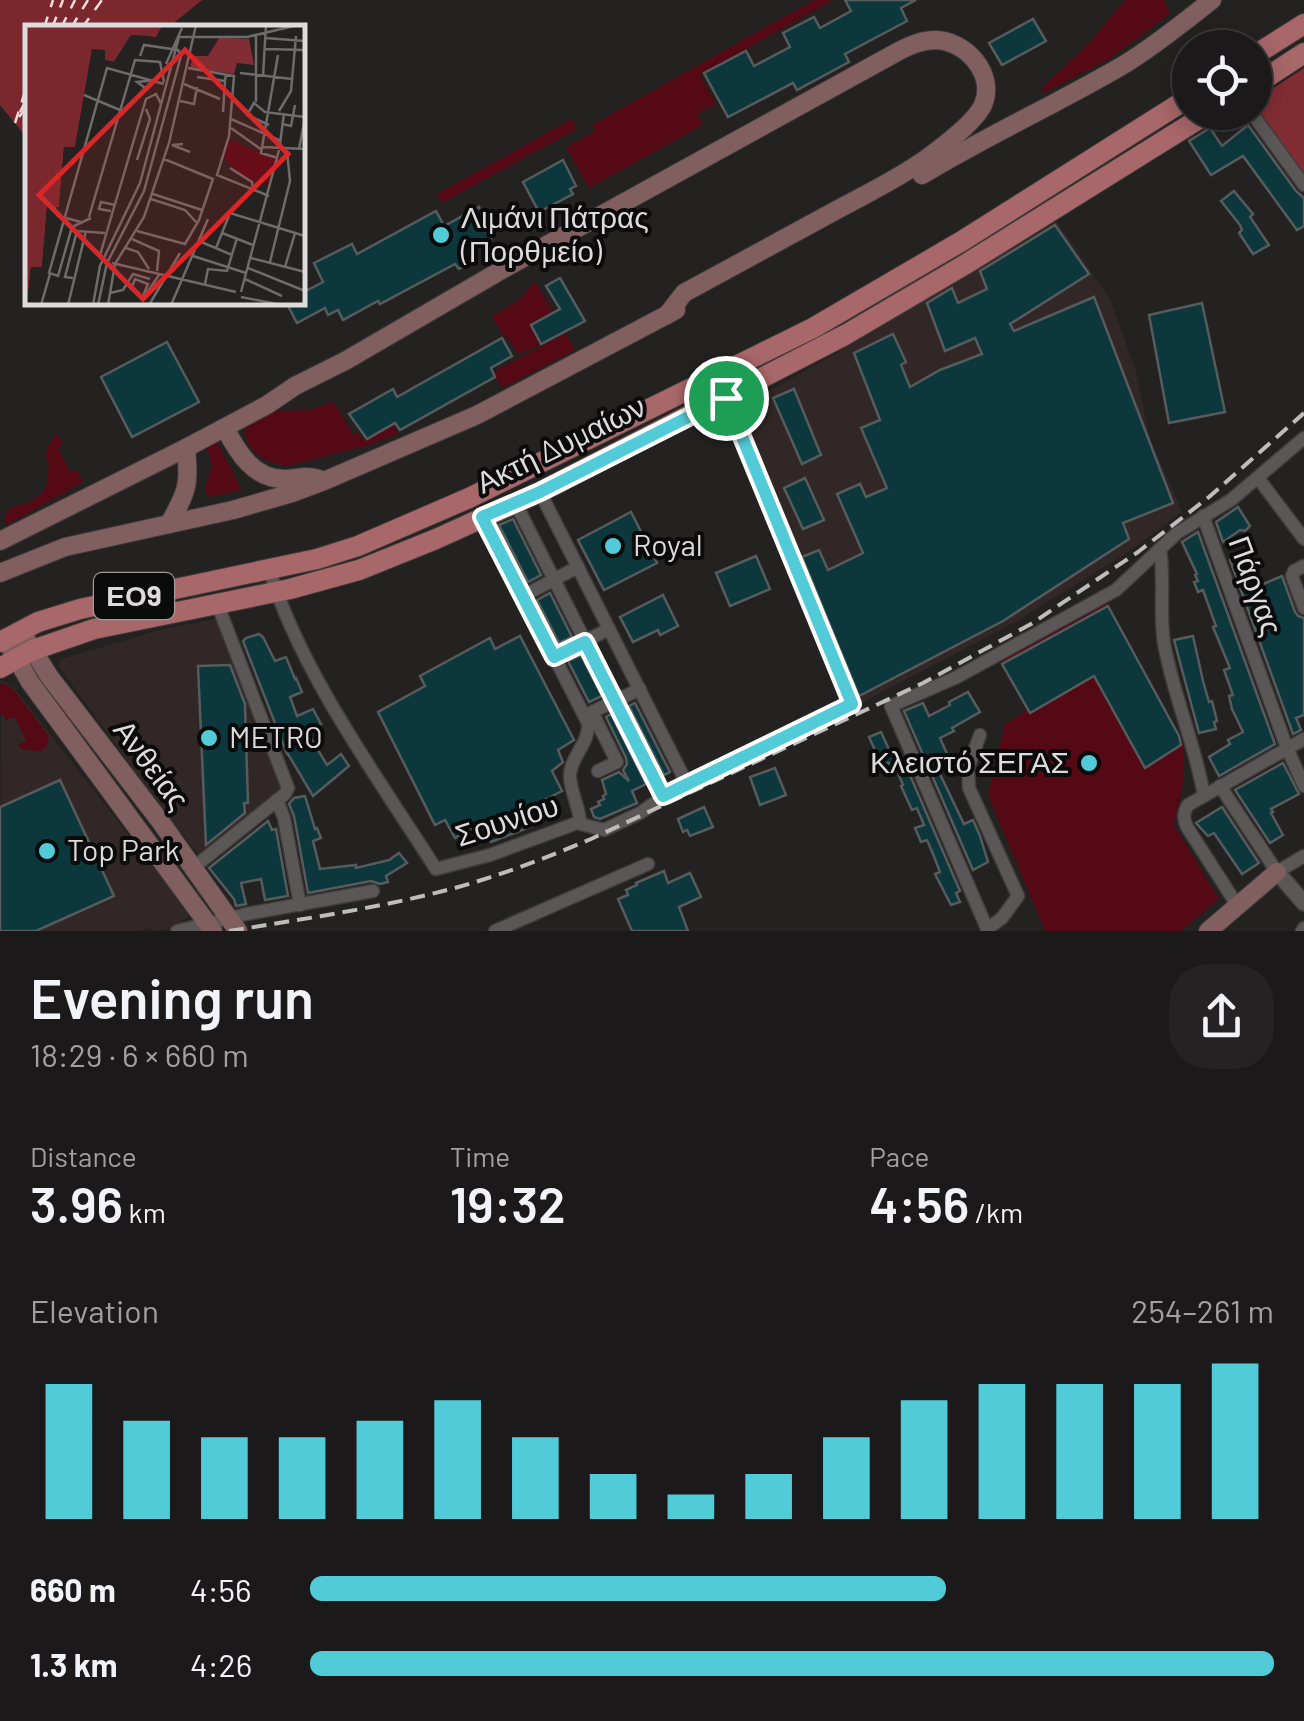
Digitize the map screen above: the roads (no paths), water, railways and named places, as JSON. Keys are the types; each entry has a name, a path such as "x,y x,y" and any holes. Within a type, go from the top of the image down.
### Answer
{"main road":[{"path":"0,573 65,548 233,510 324,481 478,415 1120,67 1212,0"},
{"path":"1272,44 1304,24"},
{"path":"0,541 225,428 899,51 937,40 954,44 974,59 985,86 982,106 976,116 928,158 684,294 667,314"},
{"path":"1272,74 1304,54"},
{"name":"Ακτή Δυμαίων","path":"9,637 52,617 94,605 348,549 422,519 813,328 962,241 1172,108"},
{"name":"Ακτή Δυμαίων","path":"16,659 94,628 276,592 372,565 540,492 862,326 1181,130"},
{"path":"225,428 243,458 261,474 281,479 312,476 324,481"},
{"path":"169,524 189,480 186,448"},
{"name":"Ανθείας","path":"9,637 30,682 211,927"},
{"name":"Ανθείας","path":"16,659 49,676 234,924"},
{"path":"142,835 160,822"},
{"path":"1208,931 1277,872"}],"street":[{"path":"1263,130 1304,185"},
{"name":"Σουνίου","path":"269,569 276,592 341,720 436,870 580,823 604,830 640,814 663,796 849,707 852,700 726,398"},
{"path":"980,735 968,768 969,788 1018,896 987,930 891,706 957,677 1116,590 1177,533 1231,500 1304,438"},
{"path":"1258,478 1304,539"},
{"path":"540,492 687,784"},
{"path":"515,502 663,796"},
{"name":"Πάργας","path":"1203,516 1304,786"},
{"path":"482,517 554,657 617,762 598,772"},
{"path":"1160,549 1164,639 1204,796"},
{"path":"1304,566 1292,576 1304,608"},
{"path":"523,596 578,568"},
{"path":"193,868 288,790 217,604"},
{"path":"554,657 609,629"},
{"path":"589,717 640,689"},
{"path":"580,823 570,777 590,728 589,717"},
{"path":"1237,905 1184,821 1188,805 1304,739"},
{"path":"1220,786 1277,872 1304,902"},
{"path":"277,800 300,904"},
{"path":"1277,872 1304,856"},
{"path":"495,931 512,928 648,864"},
{"path":"177,931 234,924 300,904 373,891"}],"railway":[{"path":"229,931 396,902 522,866 591,839 923,683 1031,624 1138,552 1209,497 1304,413"}],"place":[{"name":"Λιμάνι Πάτρας (Πορθμείο)","path":"441,235"},
{"name":"Royal","path":"613,546"},
{"name":"METRO","path":"209,738"},
{"name":"Κλειστό ΣΕΓΑΣ","path":"1089,763"},
{"name":"Top Park","path":"47,851"}]}
